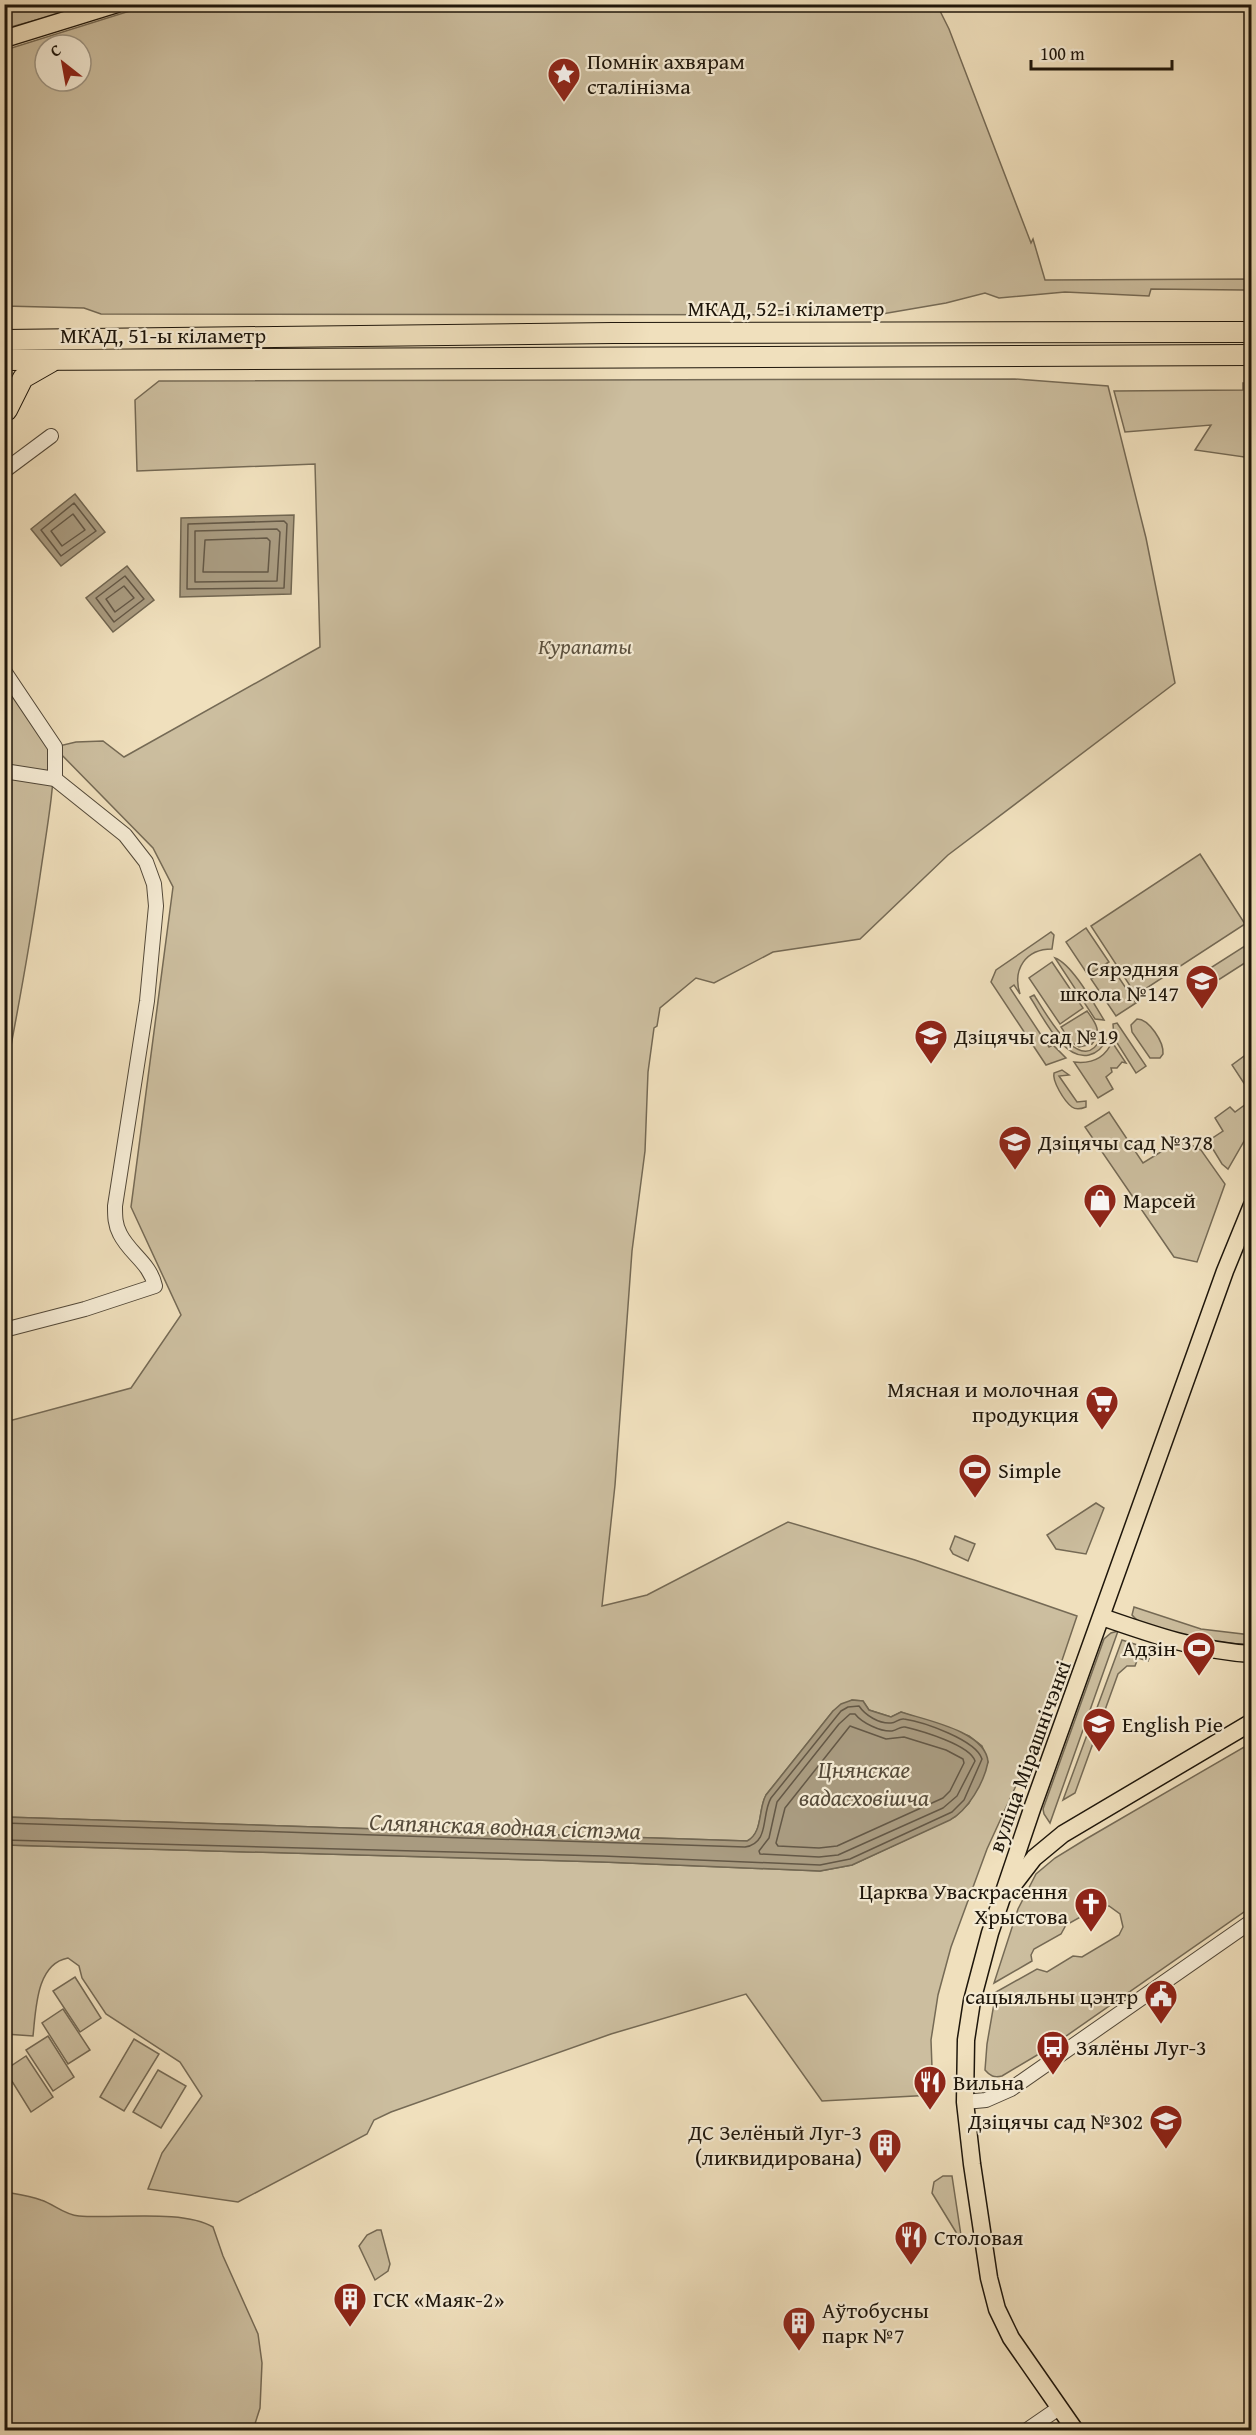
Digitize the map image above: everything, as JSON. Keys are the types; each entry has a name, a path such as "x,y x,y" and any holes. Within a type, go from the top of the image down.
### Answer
{"highway":[{"name":"МКАД, 52-і кіламетр","path":"321,336 1010,331 1251,332"},
{"name":"МКАД, 51-ы кіламетр","path":"4,340 321,336"},
{"name":"МКАД, 51-ы кіламетр","path":"4,360 1251,355"},
{"path":"5,408 23,378 55,360"}],"main road":[{"path":"4,39 117,4"},
{"name":"вуліца Мірашнічэнкі","path":"1075,2430 1011,2338 997,2309 989,2278 965,2102 966,2040 972,2001 1033,1806 1225,1271 1251,1205"},
{"path":"1102,1617 1184,1644 1221,1652 1251,1654"},
{"path":"1001,1903 1021,1873 1044,1848 1063,1834 1251,1722"},
{"path":"1033,1806 1036,1833 1046,1839 1063,1834"}],"street":[{"path":"4,471 51,436"},
{"path":"4,671 55,747 55,779"},
{"path":"4,771 55,779 125,836 146,862 154,884 156,906 147,1001 115,1206 120,1235 145,1264 155,1286 86,1309 4,1330"},
{"path":"965,2102 986,2100 1011,2089 1251,1921"},
{"path":"1027,2430 1059,2408"}],"green space":[{"path":"152,4 937,5 949,29 1031,243 1033,239 1045,280 1251,279 1251,305 1244,290 1151,289 1149,296 1065,292 999,298 985,293 946,303 876,315 101,314 84,308 5,306 5,50 33,41 33,93 93,93 93,33 59,33"},
{"path":"5,5 92,5 5,28"},
{"name":"Курапаты","path":"1015,379 1108,386 1146,538 1175,683 948,855 860,939 773,952 714,983 696,978 660,1008 657,1026 654,1028 648,1072 645,1151 632,1251 615,1485 602,1606 647,1595 788,1522 915,1560 1077,1616 1030,1755 987,1849 951,1947 938,1995 931,2040 933,2095 822,2101 746,1994 611,2034 391,2112 374,2120 367,2134 238,2202 148,2189 162,2153 202,2096 180,2062 106,2014 82,1978 79,1966 68,1958 57,1962 44,1978 37,2001 33,2036 5,2034 5,1845 603,1862 820,1871 852,1865 955,1817 969,1803 988,1762 982,1746 969,1736 901,1712 891,1717 869,1710 863,1701 852,1700 833,1711 766,1795 758,1827 748,1841 5,1817 5,1422 131,1388 181,1315 131,1207 173,887 153,848 55,748 51,796 36,901 5,1077 5,671 55,747 76,742 103,741 124,757 320,647 315,464 137,471 135,400 159,381"},
{"path":"1243,383 1251,383 1251,458 1195,450 1211,425 1125,432 1114,391 1243,390"},
{"path":"1200,854 1245,924 1136,995 1091,926"},
{"path":"1086,928 1109,962 1088,975 1066,942"},
{"path":"1051,932 1054,935 1052,949 1035,953 1023,962 1018,976 1020,994 1014,985 1010,988 1049,1047 1053,1045 1066,1058 1046,1065 991,982 996,970"},
{"path":"1251,942 1251,959 1209,986 1201,974"},
{"path":"1055,958 1075,976 1104,1020 1095,1019"},
{"path":"1052,962 1083,1008 1060,1024 1029,978"},
{"path":"1111,966 1136,1003 1116,1016 1091,979"},
{"path":"1034,995 1054,1026 1074,1047 1084,1051 1093,1049 1101,1038 1106,1040 1103,1045 1089,1055 1079,1055 1070,1051 1047,1025 1030,997"},
{"path":"1087,1011 1095,1023 1097,1035 1092,1044 1079,1047 1070,1041 1061,1027"},
{"path":"1137,1019 1151,1027 1161,1043 1163,1054 1160,1058 1150,1058 1132,1032 1131,1025"},
{"path":"1117,1023 1146,1066 1136,1073 1114,1038 1113,1024"},
{"path":"1112,1042 1126,1063 1122,1062 1117,1068 1111,1068 1112,1072 1106,1077 1113,1089 1098,1098 1074,1062 1097,1059 1106,1052"},
{"path":"1251,1051 1251,1094 1232,1065"},
{"path":"1062,1070 1069,1075 1059,1076 1077,1102 1086,1101 1086,1107 1074,1108 1062,1096 1054,1073"},
{"path":"1246,1104 1251,1110 1251,1129 1228,1169 1222,1164 1208,1141 1223,1131 1215,1118 1230,1107 1235,1112"},
{"path":"1109,1112 1143,1163 1185,1137 1191,1145 1201,1150 1225,1184 1197,1262 1174,1257 1085,1127"},
{"path":"1096,1503 1104,1508 1086,1554 1056,1549 1047,1535"},
{"path":"955,1536 975,1544 968,1561 953,1554 950,1549"},
{"path":"1134,1607 1201,1629 1251,1635 1251,1645 1188,1637 1154,1628 1132,1615"},
{"path":"1118,1631 1050,1823 1043,1809 1104,1639"},
{"path":"1122,1640 1153,1650 1148,1661 1138,1658 1135,1666 1127,1666 1118,1674 1075,1793 1063,1800"},
{"path":"1251,1743 1251,1907 1049,2048 1002,2076 994,2077 989,2074 985,2070 987,2044 996,1992 1037,1969 1047,1972 1073,1956 1082,1957 1119,1935 1123,1927 1120,1914 1109,1906 1100,1906 1066,1925 1061,1934 1034,1949 1031,1955 1032,1961 994,1983 1018,1909 1036,1874 1055,1858 1086,1839"},
{"path":"75,1977 101,2018 80,2032 53,1991"},
{"path":"63,2009 90,2050 68,2064 42,2023"},
{"path":"48,2036 74,2077 53,2091 26,2050"},
{"path":"134,2039 159,2054 124,2111 100,2097"},
{"path":"26,2056 53,2097 31,2112 5,2070"},
{"path":"158,2070 186,2086 161,2128 133,2112"},
{"path":"943,2176 952,2176 962,2242 932,2193 934,2182"},
{"path":"5,2192 41,2200 74,2215 167,2216 200,2221 213,2227 223,2256 258,2334 262,2363 260,2408 253,2430 5,2430"},
{"path":"381,2230 390,2264 388,2271 375,2280 359,2246 367,2235"}],"water":[{"path":"75,494 105,532 61,566 31,529"},
{"path":"294,515 291,594 180,597 181,518"},
{"path":"127,566 154,600 113,632 86,598"},
{"name":"Цнянскае вадасховішча","path":"852,1700 863,1701 869,1710 891,1717 901,1712 953,1728 977,1742 985,1751 988,1762 983,1779 969,1803 950,1820 852,1865 820,1871 603,1862 5,1845 5,1817 747,1841 756,1832 766,1795 833,1711 841,1704"}],"place":[{"name":"Помнік ахвярам сталінізма","path":"564,103"},
{"name":"Сярэдняя школа №147","path":"1202,1010"},
{"name":"Дзіцячы сад №19","path":"931,1065"},
{"name":"Дзіцячы сад №378","path":"1015,1171"},
{"name":"Марсей","path":"1100,1229"},
{"name":"Мясная и молочная продукция","path":"1102,1431"},
{"name":"Simple","path":"975,1499"},
{"name":"Адзін","path":"1199,1677"},
{"name":"English Pie","path":"1099,1753"},
{"name":"Царква Уваскрасення Хрыстова","path":"1091,1933"},
{"name":"сацыяльны цэнтр","path":"1161,2025"},
{"name":"Зялёны Луг-3","path":"1053,2076"},
{"name":"Вильна","path":"930,2111"},
{"name":"Дзіцячы сад №302","path":"1166,2150"},
{"name":"ДС Зелёный Луг-3 (ликвидирована)","path":"885,2174"},
{"name":"Столовая","path":"911,2266"},
{"name":"ГСК «Маяк-2»","path":"350,2328"},
{"name":"Аўтобусны парк №7","path":"799,2352"}],"water label":[{"name":"Сляпянская водная сістэма","path":"505,1826"}]}
